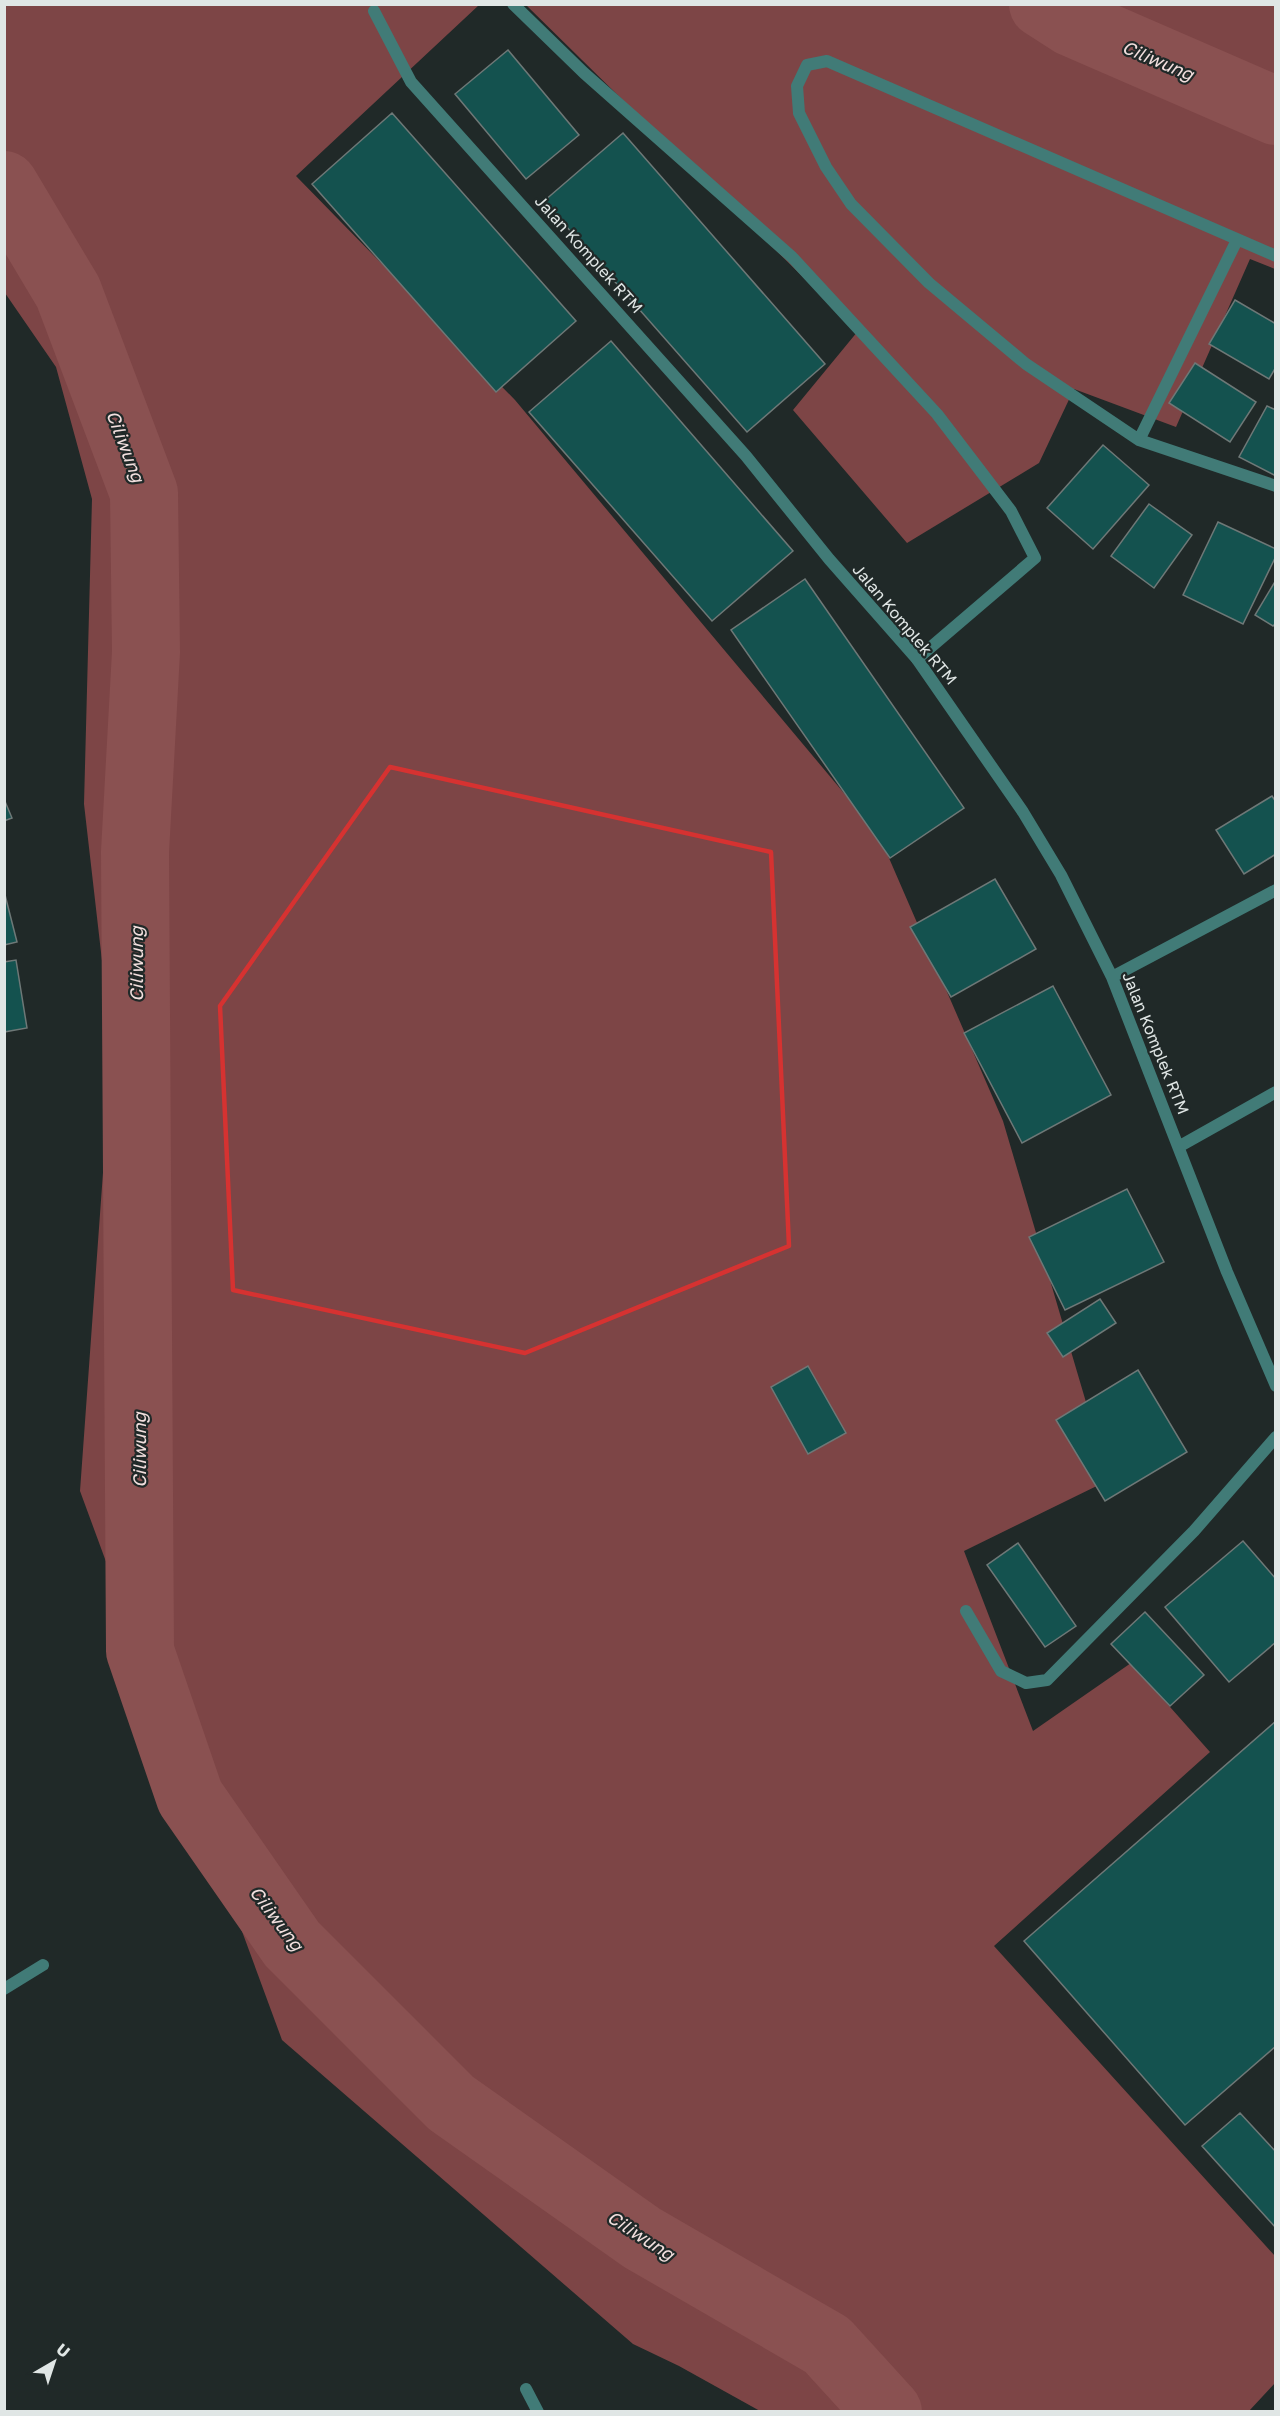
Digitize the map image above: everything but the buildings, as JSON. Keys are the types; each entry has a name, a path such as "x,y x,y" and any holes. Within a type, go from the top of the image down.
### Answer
{"street":[{"path":"513,4 584,74 792,257 937,414 1011,511 1035,558 917,660"},
{"name":"Jalan Komplek RTM","path":"373,8 411,82 664,361 917,660 1023,812 1061,875 1112,977 1227,1272 1275,1386"},
{"path":"1275,256 827,61 807,65 797,86 799,113 826,167 851,204 929,283 1026,364 1139,440 1275,486"},
{"path":"1139,440 1237,240"},
{"path":"1112,977 1275,890"},
{"path":"1179,1146 1275,1092"},
{"path":"966,1611 1001,1671 1026,1683 1047,1680 1194,1531 1275,1437"},
{"path":"4,1989 43,1965"},
{"path":"526,2390 538,2412"}],"highlighted area":[{"path":"390,767 771,852 789,1246 525,1353 233,1290 220,1006"}],"shaded area":[{"path":"4,5 479,5 296,176 515,400 879,835 1003,1121 1109,1480 964,1551 1033,1731 1131,1663 1210,1752 994,1946 1275,2256 1275,2383 1249,2411 760,2411 679,2366 633,2344 282,2040 80,1491 112,1048 84,804 92,499 56,367 5,293"},
{"path":"526,5 1275,5 1275,269 1250,259 1176,427 1074,389 1039,463 907,543 793,410 858,331"}],"waterway":[{"name":"Ciliwung","path":"1043,4 1071,22 1276,111"},
{"name":"Ciliwung","path":"4,185 68,292 144,493 146,652 135,852 140,1651 190,1797 292,1944 451,2103 642,2238 827,2345 888,2412"}]}
